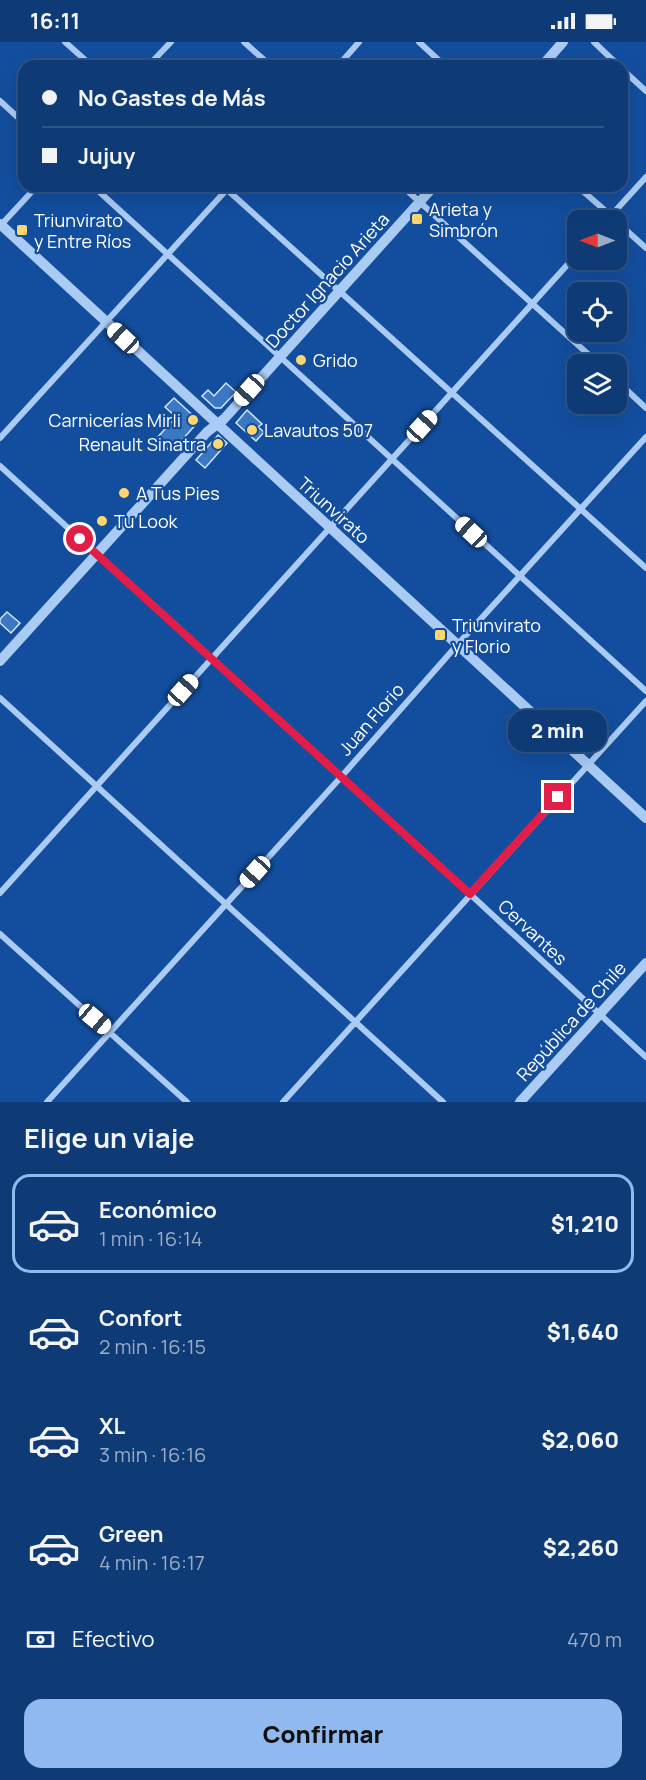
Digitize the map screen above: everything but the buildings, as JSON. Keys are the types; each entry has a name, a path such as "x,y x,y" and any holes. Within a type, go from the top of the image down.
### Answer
{"street":[{"path":"65,42 85,60"},
{"path":"154,60 171,42"},
{"path":"244,42 264,60"},
{"path":"343,60 359,42"},
{"path":"419,42 438,60"},
{"path":"547,60 562,42"},
{"path":"594,42 613,60"},
{"path":"628,74 646,91"},
{"path":"0,101 18,118"},
{"path":"620,210 646,177"},
{"path":"1,225 31,192"},
{"path":"100,192 646,691"},
{"path":"0,438 222,192"},
{"path":"231,192 646,568"},
{"path":"408,192 588,354"},
{"name":"Doctor Ignacio Arieta","path":"0,661 96,553 224,419 428,192"},
{"path":"583,192 602,210"},
{"name":"Triunvirato","path":"1,225 646,818"},
{"path":"627,232 646,248"},
{"path":"0,893 567,265"},
{"path":"627,390 646,408"},
{"name":"Juan Florio","path":"47,1102 646,437"},
{"name":"Cervantes","path":"0,466 646,1057"},
{"path":"0,698 443,1102"},
{"path":"283,1102 646,701"},
{"path":"0,934 187,1102"},
{"name":"República de Chile","path":"520,1102 646,963"}],"place":[{"name":"Arieta y Simbrón","path":"417,219"},
{"name":"Triunvirato y Entre Ríos","path":"22,230"},
{"name":"Grido","path":"301,360"},
{"name":"Carnicerías Mirli","path":"193,420"},
{"name":"Lavautos 507","path":"252,430"},
{"name":"Renault Sinatra","path":"218,444"},
{"name":"A Tus Pies","path":"124,493"},
{"name":"Tu Look","path":"102,521"},
{"name":"Triunvirato y Florio","path":"440,635"}],"route":[{"path":"80,539 470,894 558,797"}]}
